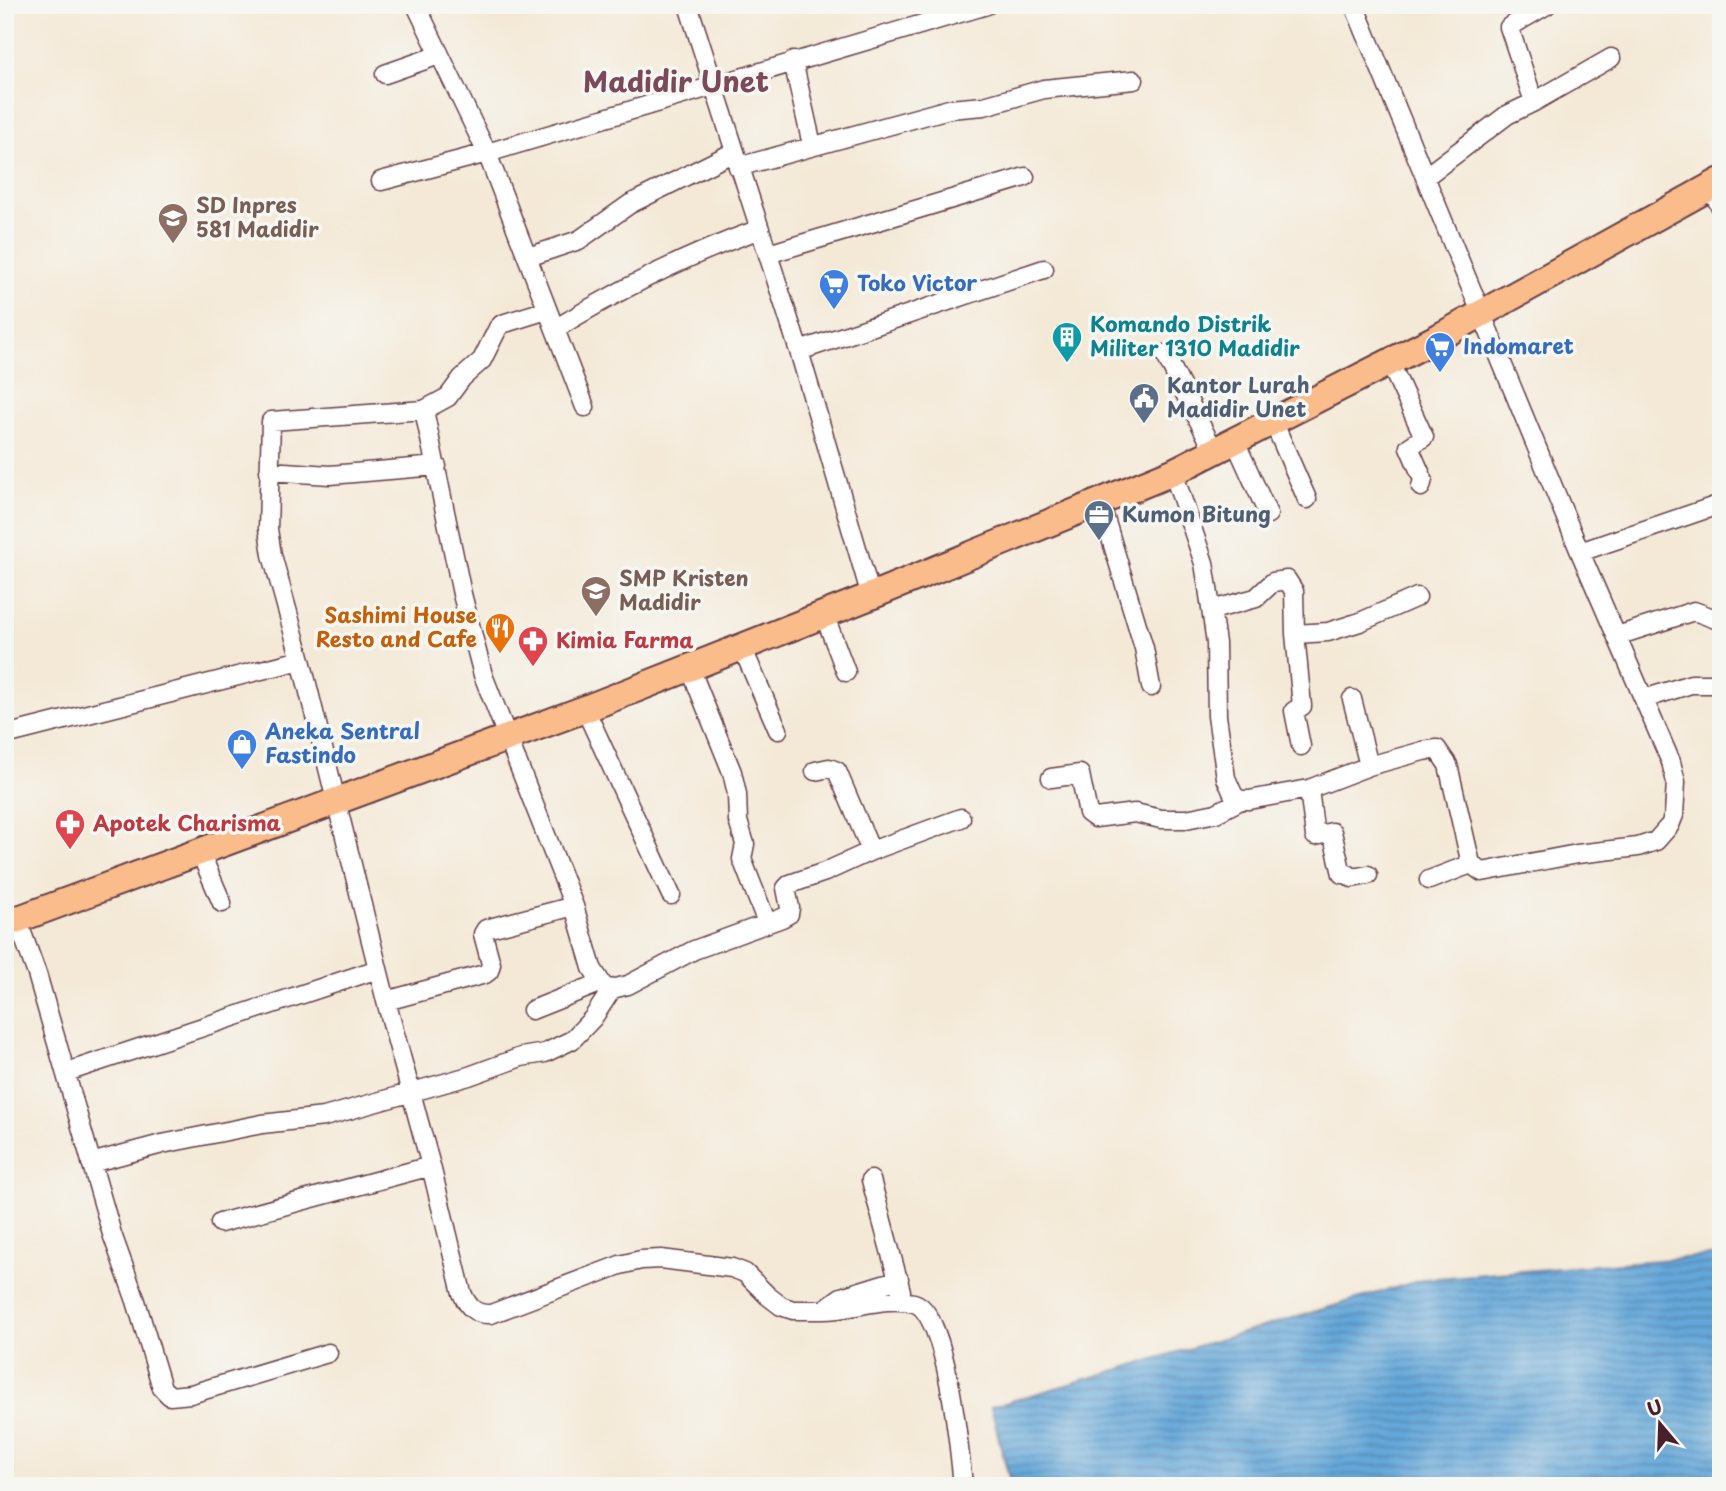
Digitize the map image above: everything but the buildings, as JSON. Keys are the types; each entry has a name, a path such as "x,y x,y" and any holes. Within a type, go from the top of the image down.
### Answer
{"highway":[{"path":"11,922 585,709 871,596 1173,471 1717,192"}],"street":[{"path":"416,5 487,153 585,407"},
{"path":"688,5 799,351 871,596"},
{"path":"381,181 487,153 965,8 987,5"},
{"path":"1051,778 1080,774 1088,813 1095,818 1135,813 1186,819 1216,813 1241,800 1309,789 1369,766 1437,749 1448,765 1471,864 1482,872 1577,854 1638,847 1657,841 1664,835 1674,815 1676,782 1671,762 1580,552 1354,5"},
{"path":"1534,102 1509,27 1547,5"},
{"path":"385,74 439,55"},
{"path":"1424,177 1507,115 1611,58"},
{"path":"793,61 812,145"},
{"path":"528,257 579,240 630,204 736,160 812,145 911,117 949,109 984,106 1044,89 1134,80"},
{"path":"768,254 1025,177"},
{"path":"555,329 642,279 706,248 760,229"},
{"path":"799,351 1044,268"},
{"path":"547,310 502,324 482,360 462,378 448,397 424,410 271,421 268,529 272,555 431,1166 461,1293 466,1303 481,1315 504,1310 620,1265 661,1259 732,1268 745,1273 780,1306 793,1310 823,1310 886,1302 917,1304 926,1310 936,1327 956,1420 964,1486"},
{"path":"1165,354 1268,514"},
{"path":"1390,361 1424,438 1409,447 1423,479 1421,487"},
{"path":"424,410 470,628 483,675 574,906 592,968 606,986"},
{"path":"1273,421 1307,499"},
{"path":"269,471 330,475 437,466"},
{"path":"1173,471 1204,563 1216,643 1219,735 1229,788 1234,796 1241,800"},
{"path":"1100,502 1144,648 1151,688"},
{"path":"1580,552 1721,504"},
{"path":"1212,610 1256,598 1273,582 1287,580 1294,591 1302,706 1294,711 1301,746"},
{"path":"1295,634 1328,632 1360,622 1417,597"},
{"path":"1617,636 1694,611 1721,621"},
{"path":"824,614 846,672"},
{"path":"742,647 778,730"},
{"path":"5,735 301,660"},
{"path":"690,668 732,772 737,794 737,821 745,844 742,859 767,923"},
{"path":"1644,699 1691,684 1721,684"},
{"path":"1352,699 1369,766"},
{"path":"585,709 671,895"},
{"path":"815,771 829,768 837,771 871,851"},
{"path":"1309,789 1315,836 1332,832 1342,874 1348,874 1352,878 1368,875"},
{"path":"532,1010 606,986 628,985 712,943 789,914 786,888 790,884 961,818"},
{"path":"200,852 222,903"},
{"path":"1429,880 1471,864"},
{"path":"386,1001 485,974 491,964 483,934 486,929 574,906"},
{"path":"11,922 37,974 162,1388 170,1396 191,1394 328,1353"},
{"path":"67,1072 378,969"},
{"path":"92,1163 162,1144 262,1124 324,1117 411,1093 521,1057 545,1053 563,1046 593,1018 606,986"},
{"path":"220,1223 431,1166"},
{"path":"871,1180 903,1302"},
{"path":"823,1310 841,1297 899,1279"}],"water":[{"path":"1721,1255 1721,1486 1011,1486 991,1407 1425,1279"}],"place":[{"name":"SD Inpres 581 Madidir","path":"173,245"},
{"name":"Toko Victor","path":"834,311"},
{"name":"Komando Distrik Militer 1310 Madidir","path":"1067,364"},
{"name":"Indomaret","path":"1440,374"},
{"name":"Kantor Lurah Madidir Unet","path":"1144,425"},
{"name":"Kumon Bitung","path":"1099,542"},
{"name":"SMP Kristen Madidir","path":"596,618"},
{"name":"Sashimi House Resto and Cafe","path":"500,655"},
{"name":"Kimia Farma","path":"533,668"},
{"name":"Aneka Sentral Fastindo","path":"242,771"},
{"name":"Apotek Charisma","path":"70,851"}],"district":[{"name":"Madidir Unet","path":"676,82"}]}
